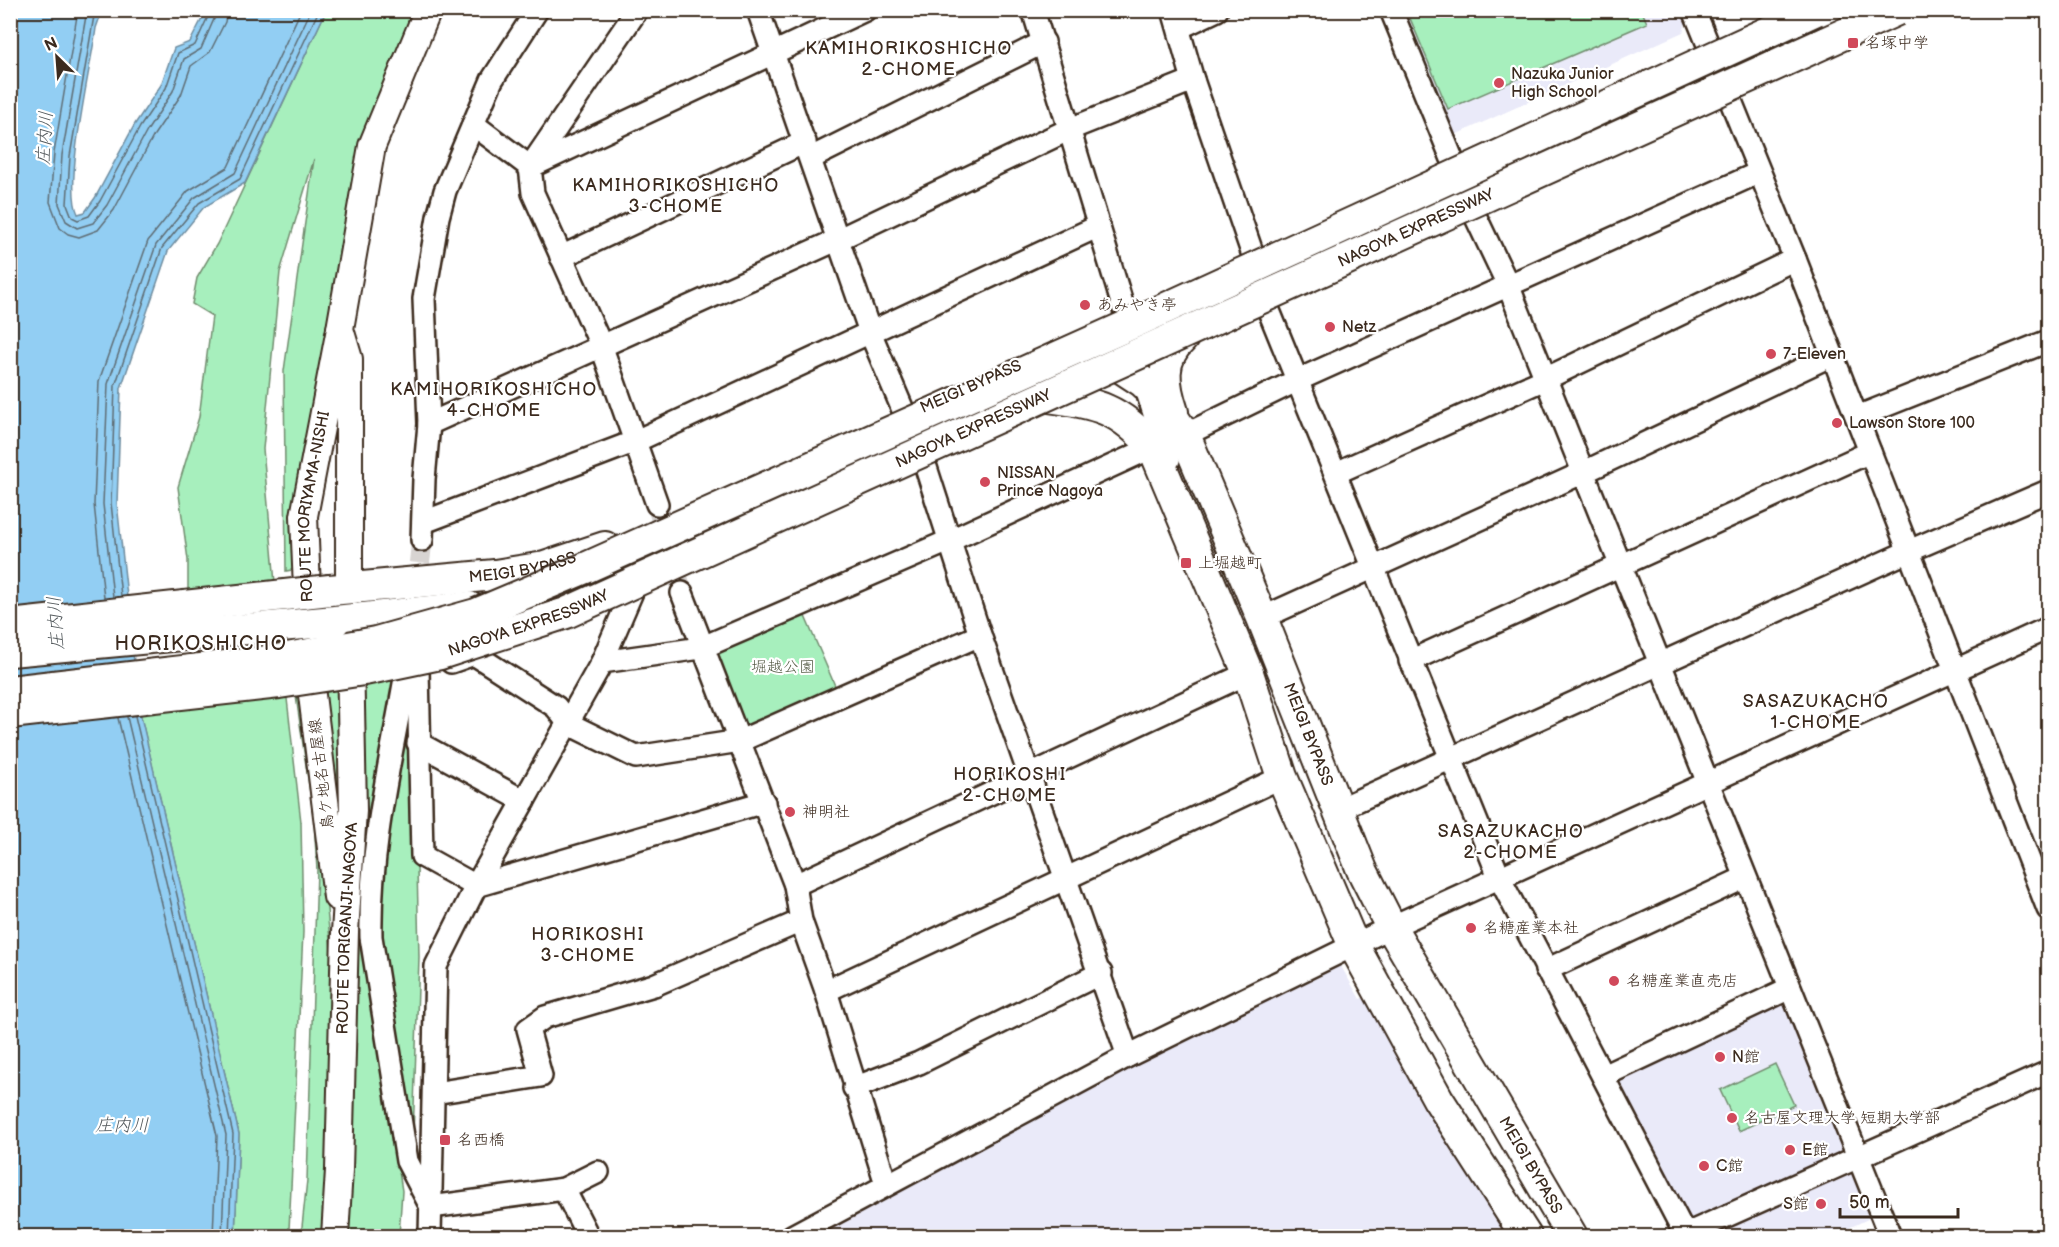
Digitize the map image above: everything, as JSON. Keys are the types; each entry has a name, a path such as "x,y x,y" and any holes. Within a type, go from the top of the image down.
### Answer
{"highway":[{"name":"NAGOYA EXPRESSWAY","path":"10,691 205,670 318,653 376,642 476,614 583,569 1816,10"},
{"path":"1020,369 1100,349 1371,233 1790,23 1843,10"},
{"path":"1715,96 1872,10"},
{"name":"NAGOYA EXPRESSWAY","path":"10,713 364,670 450,651 566,613 1715,96 1897,10"},
{"path":"1139,354 1167,358 1174,346 1183,338"},
{"name":"MEIGI BYPASS","path":"10,625 339,589 495,575 545,567 637,536 906,415 1059,355 1139,354"},
{"name":"MEIGI BYPASS","path":"10,651 529,601 638,578 678,567 1139,354"},
{"name":"MEIGI BYPASS","path":"1139,354 1166,392 1263,618 1362,870 1391,927 1572,1236"},
{"path":"1048,397 1104,407 1130,422 1154,447 1248,673 1282,777 1354,946 1438,1099 1526,1236"}],"main road":[{"name":"ROUTE MORIYAMA-NISHI","path":"311,687 304,516 372,146 428,10"},
{"name":"ROUTE MORIYAMA-NISHI","path":"339,589 349,359 340,329"},
{"name":"ROUTE TORIGANJI-NAGOYA","path":"335,1236 339,1170 345,932 358,901 342,620"},
{"name":"鳥ケ地名古屋線","path":"311,687 333,878 345,932"}],"street":[{"path":"537,10 492,80 445,191 424,299 429,424 424,479 423,531 636,441 1099,226"},
{"path":"637,10 530,167 532,193 601,345 657,504"},
{"path":"758,10 870,332 922,455 980,635 1128,1056"},
{"path":"530,167 865,10"},
{"path":"1033,10 1139,354 1193,541"},
{"path":"1217,10 1176,19 1193,80 1256,264"},
{"path":"1391,10 1457,171"},
{"path":"1694,10 1709,48 1715,96 1758,173 1795,259 2049,909"},
{"path":"1183,338 1903,10"},
{"path":"1139,354 1170,304 1457,171 1709,48 1790,23"},
{"path":"561,257 808,150 1044,42"},
{"path":"429,424 839,239 1070,129 1193,80"},
{"path":"473,124 530,167"},
{"path":"1179,426 1298,380 1758,173"},
{"path":"1471,207 1508,285 1618,566 1890,1236"},
{"path":"1336,473 1545,379 1795,259"},
{"path":"1265,301 1449,759 1500,879 1684,1236 2049,1072"},
{"path":"1857,417 2049,341"},
{"path":"1020,369 1139,354"},
{"path":"1263,618 1373,566 1582,473 1832,355"},
{"path":"602,662 701,648 951,540 1154,447"},
{"path":"1410,661 1870,452"},
{"path":"1339,809 1909,551 2049,491"},
{"path":"430,1236 436,966 476,886 602,662 638,578"},
{"path":"682,593 701,648 740,741 795,885 801,921 826,992 854,1088 886,1184"},
{"path":"413,624 412,666 418,743 422,856 476,886 764,802"},
{"path":"792,1236 1128,1056 1391,927 2049,628"},
{"path":"412,666 474,654 556,707 569,724 636,757 740,741 980,635"},
{"path":"412,666 382,813 358,901 370,937 407,1161 431,1207"},
{"path":"795,885 1248,673"},
{"path":"418,743 524,801"},
{"path":"826,992 1282,777"},
{"path":"1546,970 1744,878"},
{"path":"434,1093 541,1076 528,1029 545,1017 654,985 801,921"},
{"path":"854,1088 919,1063 1101,974"},
{"path":"1603,1077 1790,988"},
{"path":"431,1207 564,1189 598,1172"},
{"path":"564,1189 588,1236"}],"shaded area":[{"name":"Nazuka Junior High School","path":"1681,10 1686,23 1683,32 1453,136 1399,11"},
{"path":"1339,963 1360,999 1367,996 1512,1236 815,1236 1131,1066"},
{"name":"名古屋文理大学 短期大学部","path":"1778,1001 1785,1004 1846,1154 1696,1222 1686,1220 1613,1083"},
{"name":"名古屋文理大学 短期大学部","path":"1846,1173 1854,1174 1872,1217 1832,1236 1704,1236"}],"green space":[{"path":"326,11 417,11 373,116 342,242 316,401 297,569 286,571 284,371 314,159 280,272 263,449 275,583 188,591 188,560 178,487 199,417 212,316 192,304 197,278 217,244"},
{"name":"Nazuka Junior High School","path":"1407,11 1642,11 1647,23 1448,109"},
{"name":"堀越公園","path":"804,614 836,688 738,731 712,655"},
{"path":"407,663 422,856 417,867 419,957 413,1137 370,902 347,900 323,868 338,1022 326,1236 301,1236 307,1180 317,870 314,821 295,689"},
{"path":"286,690 301,822 303,932 289,1230 288,1236 235,1236 239,1134 139,709"},
{"path":"363,933 402,1191 399,1236 344,1236 356,935"},
{"path":"1775,1064 1794,1105 1739,1131 1720,1090"}],"water":[{"name":"庄内川","path":"18,11 102,11 96,28 76,153 74,199 78,214 85,212 95,198 135,124 161,85 174,48 190,42 206,11 326,11 245,183 204,207 168,251 121,388 117,503 139,708 239,1134 235,1236 11,1236 11,38"}],"tunnel":[{"path":"657,504 682,593"},
{"path":"416,594 422,540"}],"place":[{"name":"名塚中学","path":"1853,43"},
{"name":"Nazuka Junior High School","path":"1499,83"},
{"name":"あみやき亭","path":"1085,305"},
{"name":"Netz","path":"1330,327"},
{"name":"7-Eleven","path":"1771,354"},
{"name":"Lawson Store 100","path":"1837,423"},
{"name":"NISSAN Prince Nagoya","path":"985,482"},
{"name":"上堀越町","path":"1186,563"},
{"name":"神明社","path":"790,812"},
{"name":"名糖産業本社","path":"1471,928"},
{"name":"名糖産業直売店","path":"1614,981"},
{"name":"N館","path":"1720,1057"},
{"name":"名古屋文理大学 短期大学部","path":"1732,1118"},
{"name":"名西橋","path":"445,1140"},
{"name":"E館","path":"1790,1150"},
{"name":"C館","path":"1704,1166"},
{"name":"S館","path":"1821,1204"}],"district":[{"name":"KAMIHORIKOSHICHO 2-CHOME","path":"909,58"},
{"name":"KAMIHORIKOSHICHO 3-CHOME","path":"676,195"},
{"name":"KAMIHORIKOSHICHO 4-CHOME","path":"494,399"},
{"name":"HORIKOSHICHO","path":"201,644"},
{"name":"SASAZUKACHO 1-CHOME","path":"1816,711"},
{"name":"HORIKOSHI 2-CHOME","path":"1010,784"},
{"name":"SASAZUKACHO 2-CHOME","path":"1511,841"},
{"name":"HORIKOSHI 3-CHOME","path":"588,944"}]}
